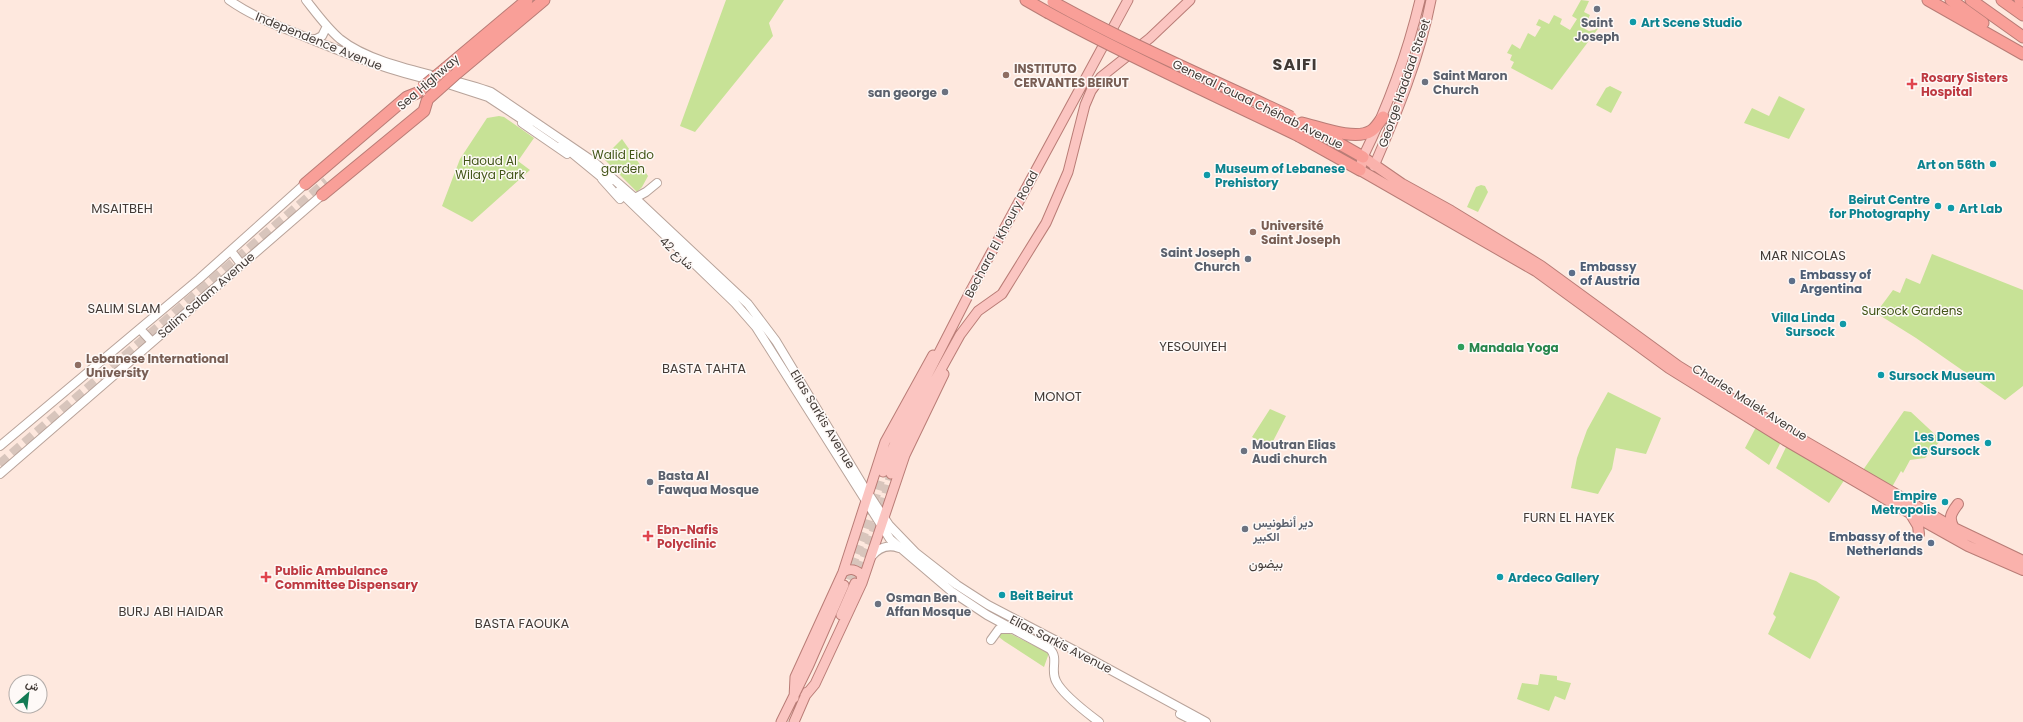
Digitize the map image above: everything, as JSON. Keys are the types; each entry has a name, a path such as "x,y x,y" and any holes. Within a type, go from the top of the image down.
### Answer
{"highway":[{"name":"Sea Highway","path":"527,0 432,81 325,180 428,100 460,81 544,0"},
{"name":"General Fouad Chéhab Avenue","path":"1026,0 1098,40 1298,136 1361,171 1449,215"},
{"name":"General Fouad Chéhab Avenue","path":"1050,0 1138,47 1291,117 1364,157 1388,176 1481,235"},
{"path":"1928,0 2023,53"},
{"path":"1951,0 2023,53"},
{"path":"1971,0 2023,37"},
{"path":"2002,0 2023,15"},
{"path":"305,184 408,97 432,81"},
{"path":"322,195 424,111 428,100"},
{"path":"1302,123 1336,132 1362,134 1370,132 1377,126 1383,117"},
{"path":"1361,171 1364,157"},
{"path":"1361,171 1374,166"},
{"name":"Charles Malek Avenue","path":"1481,235 1536,271 1670,368 1785,440 1968,546 2023,570"},
{"name":"Charles Malek Avenue","path":"1481,235 1541,266 1678,366 1762,417 1954,528 2023,561"},
{"path":"1954,528 1950,520 1950,516 1958,504"},
{"path":"1904,509 1917,523 1919,534"},
{"path":"1927,512 1929,519 1927,523"},
{"path":"1937,517 1935,524 1944,532"}],"main road":[{"name":"Independence Avenue","path":"229,0 281,28 380,67 432,81 460,81"},
{"name":"Independence Avenue","path":"306,0 327,26 353,48 432,81"},
{"name":"Bechara El Khoury Road","path":"1128,0 942,347 896,438 887,473 908,429 950,353 974,316 985,304 1002,294 1052,211 1071,161 1088,96 1101,77 1150,38 1190,0"},
{"name":"George Haddad Street","path":"1364,157 1383,117 1405,56 1420,0"},
{"name":"George Haddad Street","path":"1374,166 1392,123 1418,47 1431,0"},
{"path":"308,38 321,37 327,26"},
{"path":"432,81 456,91 479,98 500,108 563,152 574,153"},
{"path":"460,81 494,101 574,153"},
{"name":"Elias Sarkis Avenue","path":"460,81 490,92 503,99 635,198 748,304 776,341 868,499"},
{"name":"Elias Sarkis Avenue","path":"602,174 732,300 756,327 883,522 890,539 951,592 987,615 1052,650 1054,657 1053,671 1056,681 1084,711 1099,722"},
{"name":"شارع 42","path":"602,174 615,194 748,323 756,327"},
{"path":"635,198 657,183"},
{"name":"Salim Salam Avenue","path":"0,446 231,251 305,184"},
{"name":"Salim Salam Avenue","path":"0,474 4,467 152,342 322,195"},
{"path":"231,251 242,264"},
{"path":"140,329 152,342"},
{"path":"794,722 805,696 815,684 852,580 868,499 885,442 931,358 942,347"},
{"path":"871,558 905,455 937,390 950,353"},
{"name":"Elias Sarkis Avenue","path":"883,522 916,553 946,577 988,605 1206,722"},
{"path":"781,722 794,698 795,677 852,580 874,553 885,547 891,546 901,548"},
{"path":"990,640 1001,628 1014,629"},
{"path":"1180,714 1196,722"}],"green space":[{"path":"726,0 784,0 769,23 773,36 695,132 680,126"},
{"path":"1581,0 1589,1 1584,12 1590,15 1587,21 1584,19 1582,22 1585,29 1589,31 1595,30 1597,27 1593,24 1596,19 1603,22 1552,90 1511,68 1514,62 1510,60 1512,55 1507,53 1512,44 1520,49 1528,33 1535,37 1541,27 1536,25 1539,19 1549,24 1554,15 1562,19 1560,24 1570,30 1577,19 1572,16"},
{"path":"1610,86 1622,92 1611,113 1596,105 1606,88"},
{"path":"1779,96 1805,109 1789,139 1744,123 1752,108 1769,116"},
{"name":"Haoud Al Wilaya Park","path":"499,116 504,117 534,138 518,161 530,170 472,222 442,206 460,159 487,118"},
{"name":"Walid Eido garden","path":"622,139 648,176 642,187 637,192 603,158"},
{"path":"1481,185 1485,186 1488,192 1478,212 1467,207 1476,187"},
{"name":"Sursock Gardens","path":"1932,254 2023,290 2023,386 2005,400 1916,338 1876,313 1893,290 1900,293 1906,278 1920,284"},
{"path":"1608,392 1661,418 1646,454 1616,448 1612,469 1598,494 1571,488 1577,458 1587,430"},
{"path":"1270,409 1286,416 1270,447 1252,437"},
{"path":"1904,411 1911,412 1941,440 1925,458 1910,460 1903,473 1901,471 1892,487 1863,470"},
{"path":"1764,428 1778,437 1780,444 1769,465 1745,448 1755,429"},
{"path":"1787,445 1845,479 1829,503 1776,468"},
{"path":"1790,572 1816,581 1840,597 1810,659 1768,634 1776,617 1773,614"},
{"path":"1001,632 1007,632 1049,653 1044,667 999,637"},
{"path":"1540,674 1557,676 1557,680 1571,683 1565,700 1555,696 1549,711 1517,699 1522,683 1538,685"}],"tunnel":[{"path":"0,465 327,182"},
{"path":"847,579 867,526 883,472"},
{"path":"855,583 883,505 891,474"}],"place":[{"name":"Saint Joseph","path":"1597,9"},
{"name":"Art Scene Studio","path":"1633,22"},
{"name":"INSTITUTO CERVANTES BEIRUT","path":"1006,75"},
{"name":"Saint Maron Church","path":"1425,82"},
{"name":"Rosary Sisters Hospital","path":"1912,84"},
{"name":"san george","path":"945,92"},
{"name":"Art on 56th","path":"1993,164"},
{"name":"Museum of Lebanese Prehistory","path":"1207,175"},
{"name":"Beirut Centre for Photography","path":"1938,206"},
{"name":"Art Lab","path":"1951,208"},
{"name":"Université Saint Joseph","path":"1253,232"},
{"name":"Saint Joseph Church","path":"1248,259"},
{"name":"Embassy of Austria","path":"1572,273"},
{"name":"Embassy of Argentina","path":"1792,281"},
{"name":"Villa Linda Sursock","path":"1843,324"},
{"name":"Mandala Yoga","path":"1461,347"},
{"name":"Lebanese International University","path":"78,365"},
{"name":"Sursock Museum","path":"1881,375"},
{"name":"Les Domes de Sursock","path":"1988,443"},
{"name":"Moutran Elias Audi church","path":"1244,451"},
{"name":"Basta Al Fawqua Mosque","path":"650,482"},
{"name":"Empire Metropolis","path":"1945,502"},
{"name":"دير أنطونيس الكبير","path":"1245,529"},
{"name":"Ebn-Nafis Polyclinic","path":"648,536"},
{"name":"Embassy of the Netherlands","path":"1931,543"},
{"name":"Public Ambulance Committee Dispensary","path":"266,577"},
{"name":"Ardeco Gallery","path":"1500,577"},
{"name":"Beit Beirut","path":"1002,595"},
{"name":"Osman Ben Affan Mosque","path":"878,604"}],"district":[{"name":"SAIFI","path":"1295,64"},
{"name":"MSAITBEH","path":"122,208"},
{"name":"MAR NICOLAS","path":"1803,255"},
{"name":"SALIM SLAM","path":"124,308"},
{"name":"YESOUIYEH","path":"1193,346"},
{"name":"BASTA TAHTA","path":"704,368"},
{"name":"MONOT","path":"1058,396"},
{"name":"FURN EL HAYEK","path":"1569,517"},
{"name":"بيضون","path":"1266,563"},
{"name":"BURJ ABI HAIDAR","path":"171,611"},
{"name":"BASTA FAOUKA","path":"522,623"}]}
